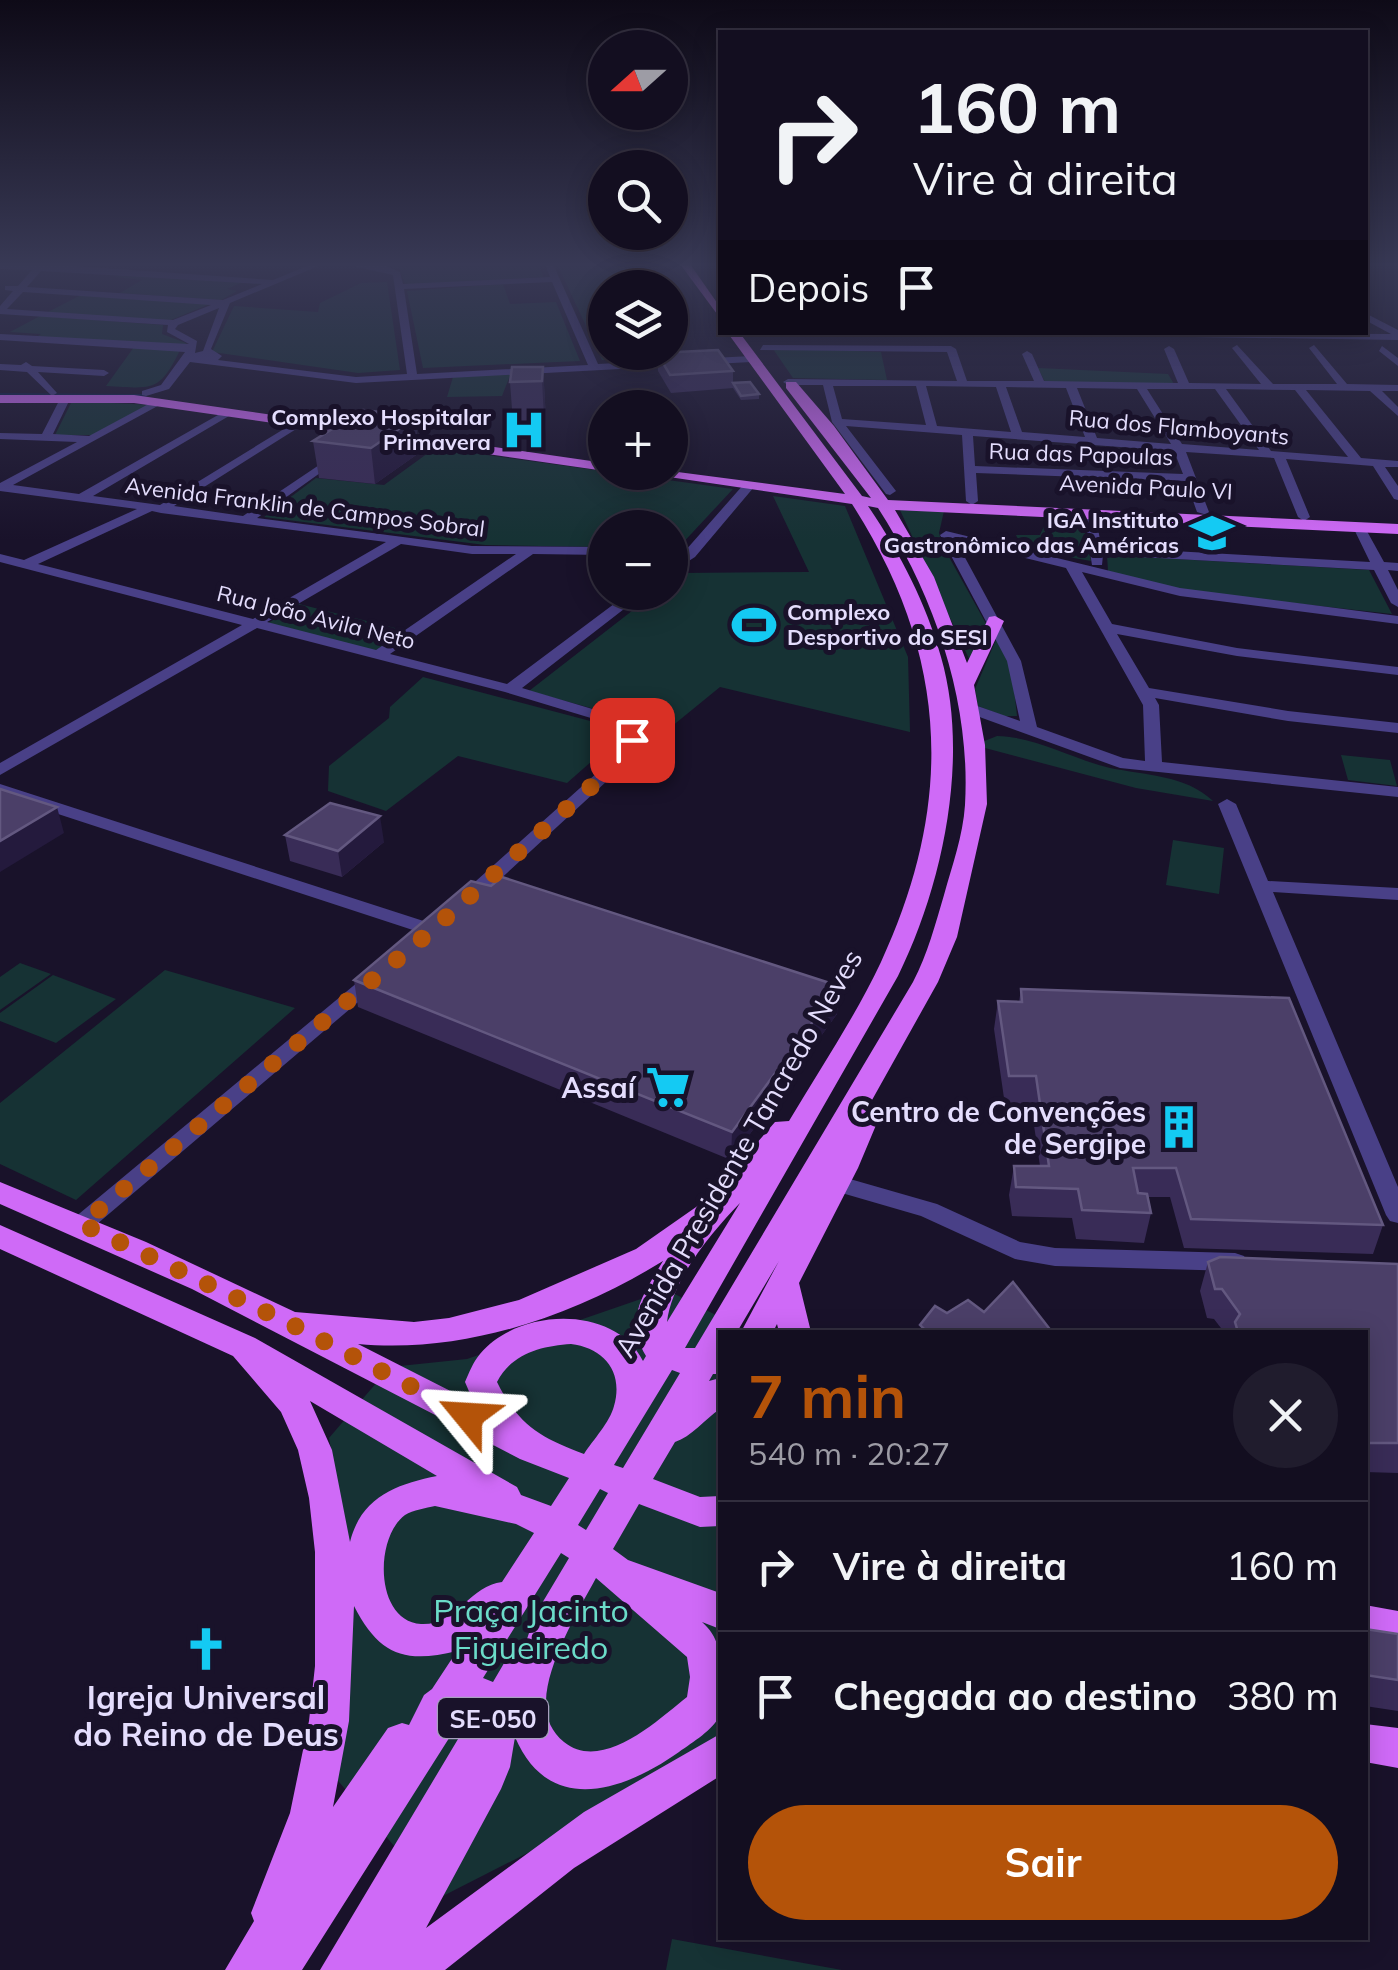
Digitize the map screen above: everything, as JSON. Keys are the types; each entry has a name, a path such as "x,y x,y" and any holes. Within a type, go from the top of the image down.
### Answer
{"main road":[{"path":"722,1330 844,1128 938,957 969,848 976,805 974,741 966,683 895,504 859,468 769,356"},
{"name":"Avenida Presidente Tancredo Neves","path":"260,1965 631,1412 895,958 932,841 940,803 938,700 924,633 872,524 795,412 772,390 749,357"},
{"path":"804,382 818,413"},
{"path":"772,390 827,476 801,492"},
{"path":"58,396 146,392 225,414 588,458"},
{"path":"0,396 165,399 588,462"},
{"path":"688,474 748,487 801,492 852,508 911,618 924,633"},
{"path":"688,475 895,504"},
{"name":"Avenida Paulo VI","path":"895,504 972,501 1398,525"},
{"name":"Avenida Paulo VI","path":"895,504 1359,528 1398,525"},
{"path":"966,683 995,621"},
{"path":"758,1330 836,1183 910,1007"},
{"path":"718,1362 656,1348 648,1314 712,1214 822,1088"},
{"path":"0,1192 82,1224 291,1324 532,1449 713,1513"},
{"path":"291,1324 414,1334 497,1320 630,1266 712,1214"},
{"path":"0,1236 244,1347 533,1514 617,1570 701,1645 709,1661 710,1679 703,1709 622,1764 580,1770 556,1762 534,1736 526,1709 526,1696 555,1614"},
{"path":"783,1282 795,1330"},
{"path":"532,1449 497,1418 483,1392 484,1372 499,1355 535,1338 582,1330 597,1334 627,1360 631,1412"},
{"path":"642,1464 718,1336"},
{"path":"244,1347 298,1410 320,1462 333,1527 333,1644 326,1730 311,1812 260,1965"},
{"path":"642,1464 652,1458 684,1415 718,1392"},
{"name":"SE-050","path":"342,1970 642,1464"},
{"path":"533,1514 446,1492 420,1493 382,1514 367,1542 367,1602 376,1619 389,1630 419,1641 436,1641 490,1608 535,1556"},
{"path":"617,1570 710,1603"},
{"path":"1368,1623 1398,1628"},
{"path":"260,1965 394,1751 427,1716 451,1699 482,1696 494,1717 489,1771 377,1970"},
{"path":"1368,1743 1398,1748"},
{"path":"411,1970 475,1913 632,1803 718,1755"}],"street":[{"path":"17,356 58,396 46,438"},
{"path":"146,392 164,387 185,356"},
{"path":"204,356 349,380 588,366"},
{"path":"409,356 412,375"},
{"path":"885,356 891,382"},
{"path":"953,356 963,383"},
{"path":"1028,356 1040,384"},
{"path":"1172,356 1185,386"},
{"path":"1244,356 1269,386"},
{"path":"1320,356 1344,387"},
{"path":"688,361 749,357"},
{"path":"0,487 165,399 190,370 210,358"},
{"path":"0,366 104,373"},
{"path":"788,382 1398,388"},
{"path":"828,382 838,422 895,504"},
{"path":"920,382 932,428"},
{"path":"1000,384 1017,434"},
{"path":"1070,384 1092,440"},
{"path":"1140,385 1179,448 1204,512"},
{"path":"1218,386 1273,456 1304,517"},
{"path":"1298,387 1358,462"},
{"path":"1372,388 1398,414"},
{"path":"81,498 225,414"},
{"name":"Rua dos Flamboyants","path":"838,422 1398,464"},
{"path":"25,565 155,508 297,424"},
{"path":"967,430 972,501"},
{"path":"245,520 367,434"},
{"path":"0,436 92,439"},
{"path":"1378,464 1396,490"},
{"name":"Rua das Papoulas","path":"970,469 1190,478"},
{"name":"Avenida Franklin de Campos Sobral","path":"0,487 472,550 588,552"},
{"path":"688,555 748,487"},
{"path":"954,509 946,535 1014,661 1028,732"},
{"path":"1090,515 1099,572"},
{"path":"1359,528 1398,603"},
{"path":"946,535 1209,597 1398,620"},
{"path":"0,770 398,540"},
{"path":"688,551 693,551"},
{"path":"377,656 529,552"},
{"path":"1094,552 1398,567"},
{"name":"Rua João Avila Neto","path":"0,558 510,689 620,722 630,730 632,740 614,766 426,936 0,789"},
{"path":"1070,565 1110,628 1150,705 1154,768"},
{"path":"510,689 614,610"},
{"path":"1110,628 1237,652 1398,671"},
{"path":"1144,692 1288,716 1398,728"},
{"path":"969,708 1097,757 1154,768 1398,792"},
{"path":"974,741 994,732 1028,732"},
{"path":"1227,804 1398,1215"},
{"path":"1262,886 1398,894"},
{"path":"82,1224 390,965"},
{"path":"836,1183 929,1210 1015,1250 1055,1257 1260,1263"}],"green space":[{"path":"128,356 177,356 166,374 152,385 106,386"},
{"path":"239,356 398,356 400,370 358,373"},
{"path":"420,356 578,356 580,361 423,368"},
{"path":"778,356 882,356 887,380 793,378"},
{"path":"1038,368 1168,374 1174,384 1045,382"},
{"path":"511,373 502,396 447,397 453,377"},
{"path":"72,401 153,405 93,435 55,435"},
{"path":"435,448 588,469 588,490 688,490 688,483 733,489 688,537 688,510 588,510 588,547 485,545 264,517 316,478 384,485"},
{"name":"Complexo Desportivo do SESI","path":"773,496 845,506 908,657 910,732 720,687 660,736 656,726 529,691 633,610 688,610 688,573 809,572"},
{"path":"899,508 944,511 939,533 943,546 989,629 970,661"},
{"path":"1049,515 1082,518 1091,561 1022,549 1016,535 1040,535"},
{"path":"1107,555 1369,570 1392,614 1184,591 1108,571"},
{"path":"299,604 403,630 375,651 265,625"},
{"path":"998,635 1012,671 1017,716 1004,716 978,706 975,689"},
{"path":"423,677 613,727 617,739 567,783 458,756 386,811 328,791 329,766 389,718 390,707"},
{"path":"997,736 1026,740 1110,768 1178,781 1213,801 1136,788 985,748 982,742"},
{"path":"1341,755 1390,760 1397,786 1348,780"},
{"path":"1173,840 1224,848 1219,894 1166,885"},
{"path":"20,963 51,974 0,1010 0,977"},
{"path":"165,970 295,1008 76,1200 0,1164 0,1103"},
{"path":"53,975 116,999 56,1043 0,1021 0,1013"},
{"name":"Praça Jacinto Figueiredo","path":"667,1290 745,1330 718,1330 718,1756 439,1898 333,1775 346,1528 329,1438 390,1367 467,1359"},
{"path":"672,1939 842,1970 666,1970"}],"building":[{"path":"688,356 722,356 733,371 670,375 667,370 688,370"},
{"path":"512,367 543,367 542,381 510,382"},
{"path":"750,382 759,394 741,396 733,383"},
{"path":"363,410 415,418 371,448 313,441"},
{"path":"0,789 57,807 0,841"},
{"path":"330,803 380,816 338,851 285,835"},
{"name":"Assaí","path":"502,877 839,986 732,1132 354,980 471,881 491,886"},
{"name":"Centro de Convenções de Sergipe","path":"1021,989 1289,998 1383,1225 1191,1219 1176,1168 1133,1168 1138,1193 1147,1194 1151,1213 1082,1210 1078,1189 1016,1187 1014,1166 1049,1166 1036,1076 1009,1076 998,1001 1022,1002"},
{"path":"1220,1257 1398,1264 1398,1443 1368,1443 1368,1330 1237,1330 1235,1322 1240,1314 1222,1289 1215,1289 1208,1262"},
{"path":"1013,1282 1050,1330 925,1330 920,1325 935,1306 947,1313 968,1300 984,1312"},
{"path":"1368,1629 1398,1634 1398,1680 1368,1675"}],"waterway":[{"path":"0,396 142,397"}],"place":[{"name":"Complexo Hospitalar Primavera","path":"524,430"},
{"name":"IGA Instituto Gastronômico das Américas","path":"1212,533"},
{"name":"Complexo Desportivo do SESI","path":"754,625"},
{"name":"Assaí","path":"668,1087"},
{"name":"Centro de Convenções de Sergipe","path":"1179,1127"},
{"name":"Igreja Universal do Reino de Deus","path":"206,1649"}],"route":[{"path":"468,1416 291,1324 82,1224 432,930 614,766 632,740"}]}
